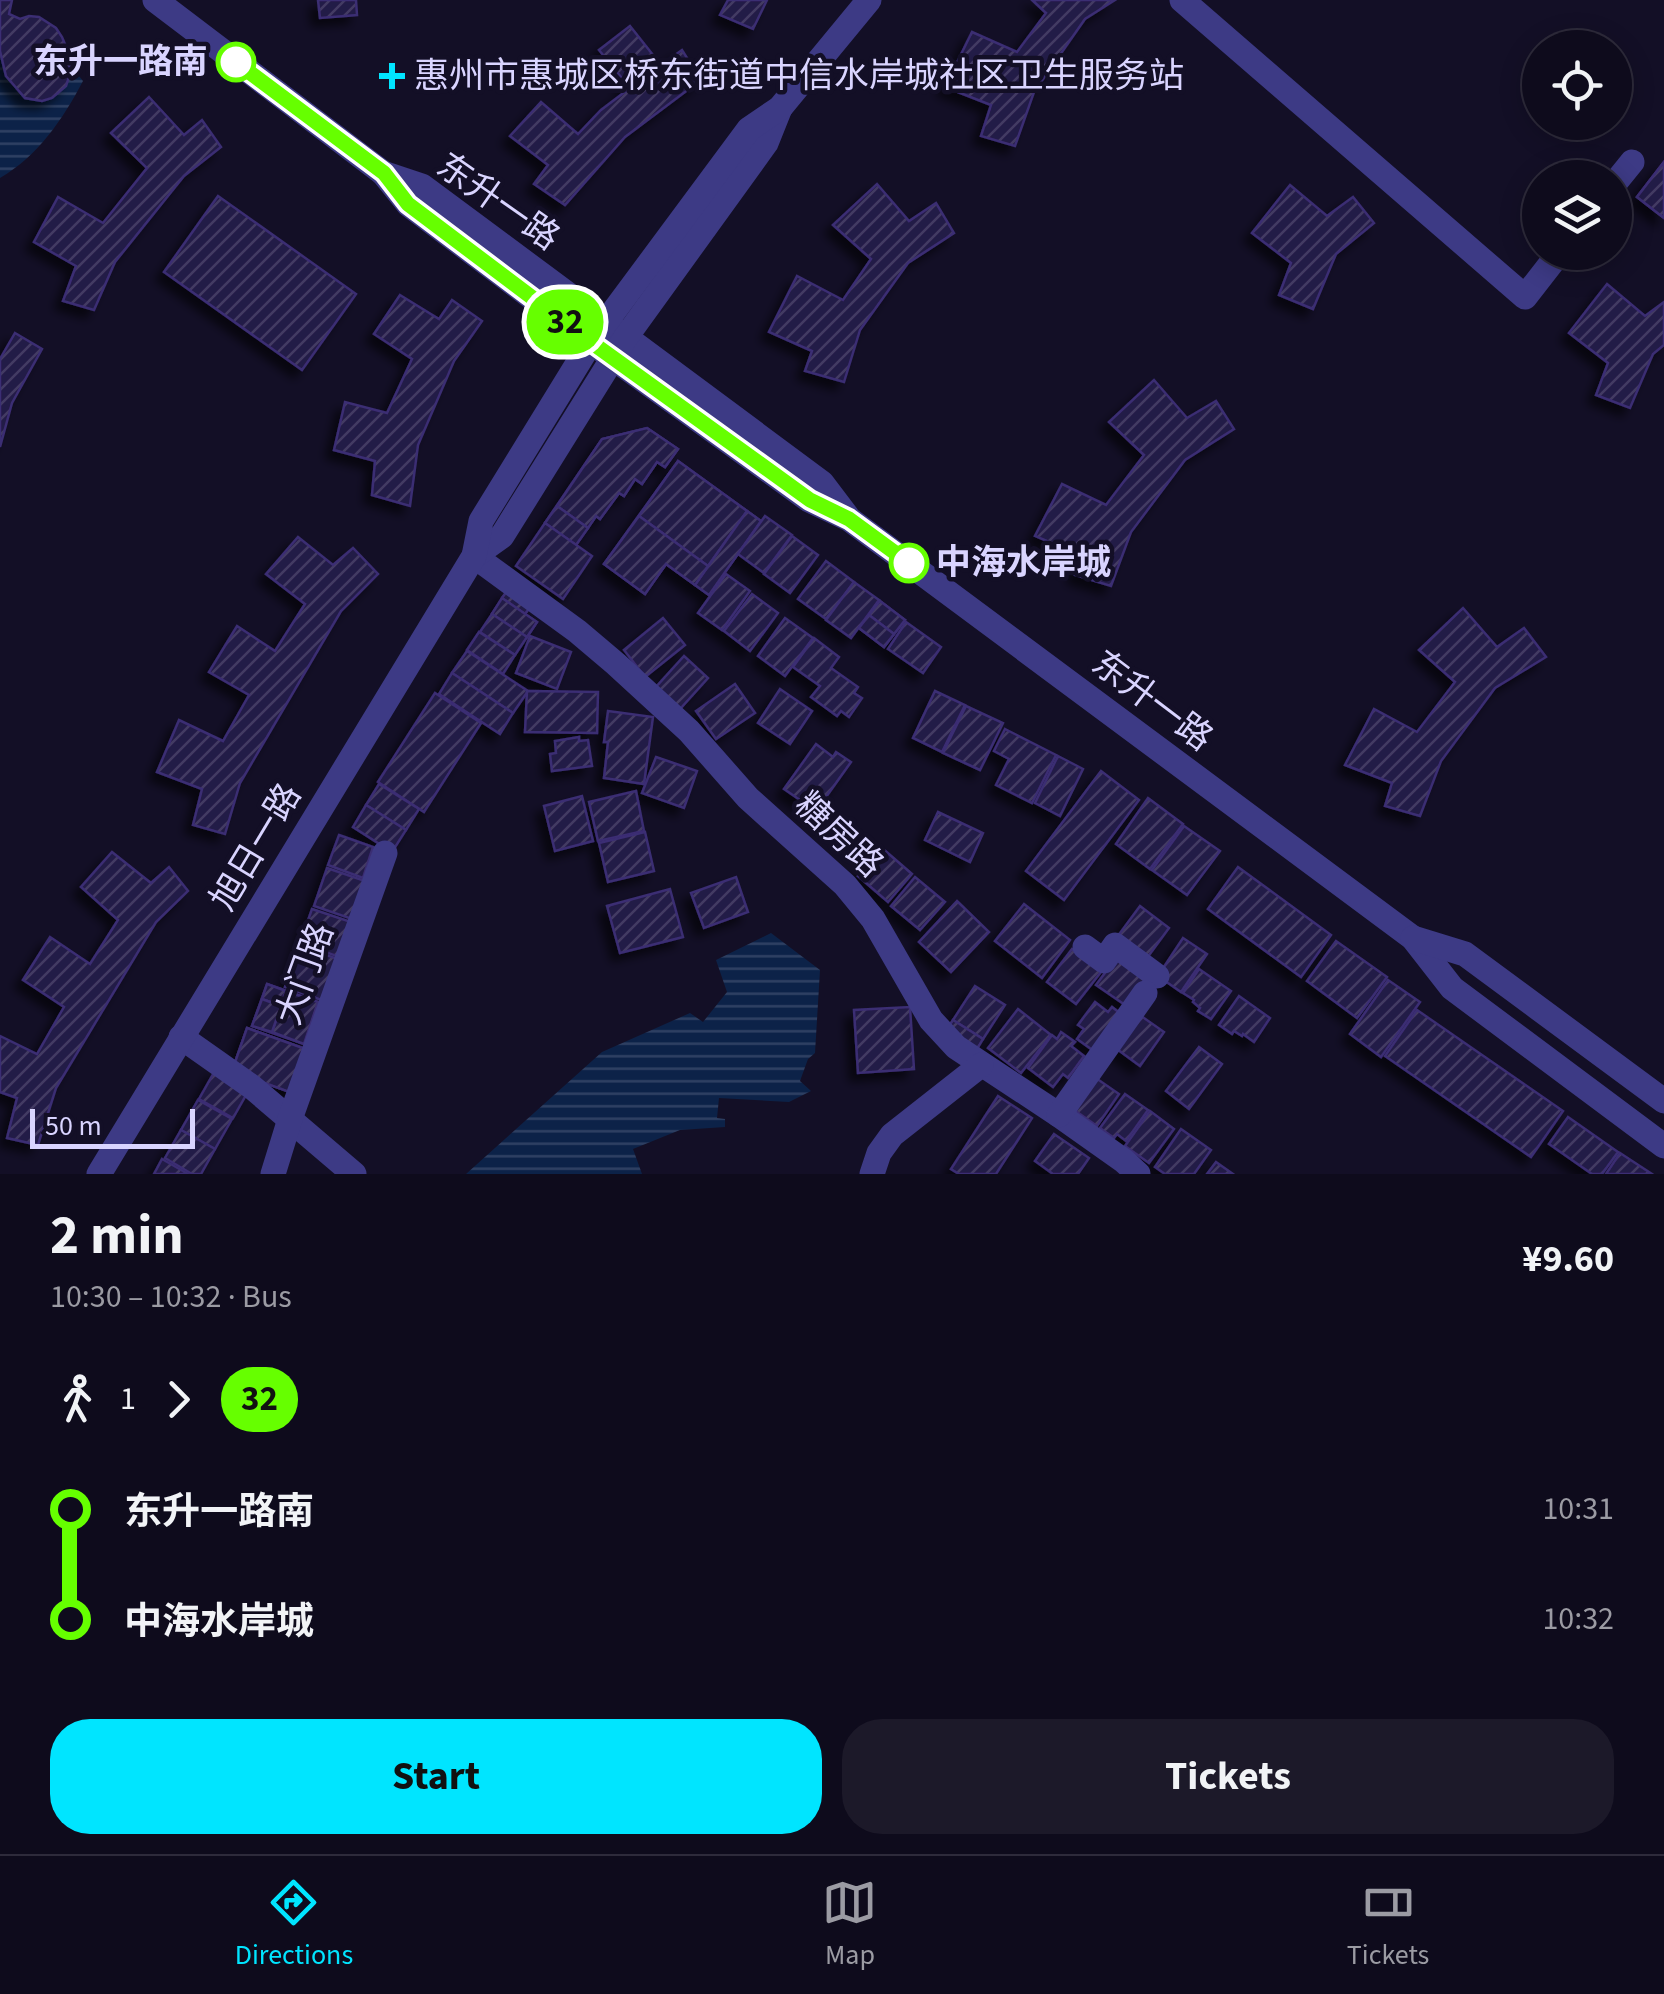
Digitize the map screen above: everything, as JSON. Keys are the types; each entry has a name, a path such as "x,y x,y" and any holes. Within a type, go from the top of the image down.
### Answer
{"street":[{"name":"东升一路","path":"154,0 384,173 408,204 598,331 810,500 849,519 1413,938 1452,988 1664,1146"},
{"name":"旭日一路","path":"98,1174 474,556 481,521 598,331 749,129 780,108 869,0"},
{"path":"1182,0 1524,296 1545,270"},
{"name":"旭日一路","path":"474,556 502,536 620,348 766,143 780,108"},
{"name":"糖房路","path":"474,556 616,664 689,731 736,787 845,885 873,919 932,1020 956,1047 1060,1115 1138,1174"},
{"name":"大门路","path":"273,1174 385,853"},
{"name":"东升一路","path":"1413,938 1465,954 1664,1102"},
{"path":"1060,1115 1151,984 1115,946 1104,961 1085,947"},
{"path":"181,1038 252,1087 340,1168"},
{"path":"872,1174 878,1153 892,1135 980,1065"}],"water":[{"path":"0,51 9,81 27,98 37,101 55,96 68,79 71,66 83,81 48,136 0,178"},
{"path":"771,933 820,970 815,1053 808,1059 800,1081 811,1091 789,1102 719,1098 717,1118 725,1119 725,1127 680,1130 633,1149 642,1174 466,1174 602,1052 690,1013 703,1022 727,992 716,960"}],"building":[{"path":"0,0 12,0 9,14 20,19 39,17 62,37 70,56 69,77 66,86 52,98 25,98 6,76 0,51"},
{"path":"318,0 356,0 357,15 320,18"},
{"path":"728,0 767,0 753,29 720,15"},
{"path":"1032,0 1115,0 1085,19 1034,92 1015,146 981,136 991,105 945,87 972,32 1017,52 1046,13"},
{"path":"630,26 661,65 682,50 701,80 625,137 565,205 534,184 548,165 510,136 541,102 578,134 630,88 599,50"},
{"path":"149,97 184,135 202,120 221,147 184,176 115,262 94,310 63,301 76,266 34,242 58,197 103,223 147,168 111,133"},
{"path":"1664,162 1664,218 1637,197"},
{"path":"1664,162 1664,218 1637,197"},
{"path":"877,184 909,221 936,203 954,233 908,263 860,330 844,382 805,371 812,351 769,332 797,276 843,300 871,259 833,225"},
{"path":"1290,185 1327,216 1353,197 1374,223 1336,254 1313,309 1279,295 1291,263 1252,233"},
{"path":"218,196 356,294 302,370 164,272"},
{"path":"1607,284 1645,316 1664,302 1664,345 1653,354 1630,408 1596,395 1608,363 1569,333"},
{"path":"400,295 439,319 452,300 482,321 454,361 418,445 410,506 372,495 375,461 334,450 345,402 387,413 412,359 374,334"},
{"path":"15,333 42,349 12,403 0,447 0,359"},
{"path":"1154,380 1187,418 1216,401 1234,429 1185,460 1131,532 1111,586 1075,575 1082,556 1035,536 1062,484 1106,505 1144,455 1109,422"},
{"path":"647,428 678,449 665,467 657,462 642,484 635,479 624,496 619,493 600,519 596,516 576,545 545,523 602,439"},
{"path":"647,428 678,449 665,467 657,462 642,484 635,479 624,496 619,493 600,519 596,516 588,528 557,506 602,439"},
{"path":"678,461 761,521 709,595 666,564 645,594 604,564"},
{"path":"678,461 747,511 708,566 639,516"},
{"path":"557,506 588,528 576,545 545,523"},
{"path":"747,511 761,521 709,595 695,585"},
{"path":"639,516 708,566 695,585 666,564 645,594 604,564"},
{"path":"765,516 792,535 764,573 738,554"},
{"path":"545,523 592,556 563,599 516,566"},
{"path":"792,536 818,555 790,593 764,574"},
{"path":"298,537 333,565 353,548 378,574 341,611 240,783 225,834 193,825 202,789 157,772 179,720 223,741 249,695 209,672 237,626 275,651 305,604 266,574"},
{"path":"826,561 854,582 826,619 798,599"},
{"path":"726,574 750,591 722,630 698,613"},
{"path":"854,582 879,600 851,638 826,620"},
{"path":"507,591 530,607 525,614 537,622 527,637 492,614"},
{"path":"507,591 530,607 525,614 502,598"},
{"path":"752,594 778,613 750,651 724,631"},
{"path":"502,598 537,622 527,637 492,614"},
{"path":"880,601 905,620 884,647 859,628"},
{"path":"880,601 905,620 894,634 869,615"},
{"path":"1463,608 1497,647 1524,628 1546,657 1495,688 1441,761 1420,816 1385,806 1392,783 1345,765 1374,709 1417,732 1455,682 1419,650"},
{"path":"492,614 527,637 515,655 480,632"},
{"path":"869,615 894,634 884,647 859,628"},
{"path":"663,618 685,645 645,677 624,650"},
{"path":"785,618 813,638 785,676 758,656"},
{"path":"906,622 941,647 923,673 888,649"},
{"path":"479,632 515,655 503,674 467,650"},
{"path":"530,636 571,652 557,689 516,673"},
{"path":"814,638 839,657 831,668 858,687 854,693 862,698 849,717 841,711 837,716 811,697 820,686 793,667"},
{"path":"467,651 528,691 513,713 452,673"},
{"path":"684,656 708,678 680,709 656,687"},
{"path":"452,673 513,713 500,734 439,694"},
{"path":"735,684 755,713 716,739 696,711"},
{"path":"780,689 812,711 790,744 758,723"},
{"path":"527,691 598,692 597,733 525,732"},
{"path":"935,691 965,705 942,752 913,738"},
{"path":"435,693 481,723 424,812 378,782"},
{"path":"966,706 1003,723 980,770 943,753"},
{"path":"608,711 653,717 644,784 604,778"},
{"path":"1005,729 1056,755 1032,803 996,785 1009,759 994,751"},
{"path":"579,737 579,741 588,740 592,766 552,771 550,754 556,753 555,741"},
{"path":"816,744 833,757 836,752 851,762 816,811 784,789"},
{"path":"1058,756 1083,769 1060,816 1035,803"},
{"path":"656,757 697,771 684,808 642,793"},
{"path":"1101,771 1139,800 1064,900 1026,871"},
{"path":"379,784 419,809 406,830 366,805"},
{"path":"636,791 644,831 598,841 589,802"},
{"path":"582,796 593,841 555,851 544,806"},
{"path":"1148,798 1183,824 1150,869 1116,844"},
{"path":"366,805 406,830 392,852 353,827"},
{"path":"938,812 983,833 970,862 925,840"},
{"path":"1184,826 1220,851 1187,895 1152,870"},
{"path":"645,832 654,871 608,882 599,843"},
{"path":"339,835 373,847 363,878 328,865"},
{"path":"882,848 912,874 888,902 858,876"},
{"path":"112,852 151,883 169,867 188,891 156,922 56,1088 38,1145 7,1138 17,1098 0,1092 0,1036 37,1054 64,1007 23,980 50,937 90,964 118,920 81,887"},
{"path":"1238,867 1331,935 1301,977 1208,909"},
{"path":"327,868 368,882 355,920 314,906"},
{"path":"736,877 748,912 704,928 691,893"},
{"path":"915,877 945,902 920,930 891,906"},
{"path":"670,889 683,937 620,953 607,906"},
{"path":"957,901 989,932 951,972 919,942"},
{"path":"1024,904 1070,940 1042,978 995,941"},
{"path":"1140,906 1169,928 1144,962 1115,940"},
{"path":"312,909 354,923 342,958 300,943"},
{"path":"1183,938 1207,954 1181,992 1158,976"},
{"path":"1336,941 1387,977 1357,1018 1307,981"},
{"path":"300,946 338,959 330,1003 285,987"},
{"path":"1072,949 1101,972 1076,1004 1047,982"},
{"path":"1119,954 1153,979 1131,1009 1096,985"},
{"path":"1199,969 1231,991 1211,1019 1183,993"},
{"path":"1388,980 1420,1002 1381,1057 1350,1034"},
{"path":"267,984 318,1002 304,1044 252,1026"},
{"path":"267,984 286,991 281,1006 262,999"},
{"path":"975,986 1005,1005 983,1039 953,1020"},
{"path":"286,991 318,1002 304,1044 272,1032"},
{"path":"1239,996 1270,1018 1254,1042 1219,1025"},
{"path":"262,999 281,1006 272,1032 252,1026"},
{"path":"1095,1002 1108,1012 1112,1007 1125,1017 1098,1054 1077,1039 1084,1029 1078,1025"},
{"path":"910,1007 914,1069 858,1073 854,1010"},
{"path":"1018,1009 1051,1035 1021,1073 988,1048"},
{"path":"1417,1010 1563,1111 1531,1157 1385,1056"},
{"path":"1134,1011 1164,1032 1140,1066 1110,1044"},
{"path":"953,1020 983,1039 977,1049 947,1029"},
{"path":"247,1028 311,1051 295,1094 232,1071"},
{"path":"247,1028 311,1051 295,1094 232,1071"},
{"path":"1061,1032 1075,1042 1071,1046 1084,1056 1068,1078 1063,1074 1053,1087 1028,1068 1052,1035 1057,1039"},
{"path":"1199,1047 1222,1064 1189,1109 1166,1091"},
{"path":"216,1069 250,1088 233,1118 199,1099"},
{"path":"1090,1074 1119,1094 1097,1126 1067,1105"},
{"path":"1125,1094 1148,1110 1126,1141 1100,1128"},
{"path":"998,1096 1032,1118 996,1174 959,1174 951,1169"},
{"path":"198,1100 232,1119 215,1149 181,1130"},
{"path":"1150,1111 1174,1129 1149,1163 1125,1146"},
{"path":"1568,1117 1618,1152 1602,1174 1592,1174 1549,1144"},
{"path":"1181,1129 1211,1150 1194,1174 1165,1174 1155,1167"},
{"path":"181,1130 215,1149 201,1174 192,1174 165,1158"},
{"path":"1054,1134 1089,1158 1078,1174 1053,1174 1035,1161"},
{"path":"1620,1153 1652,1174 1606,1174"},
{"path":"162,1159 188,1174 154,1174"},
{"path":"1216,1162 1233,1174 1207,1174"}],"bus line":[{"name":"32","path":"236,62 384,173 408,204 591,342 810,500 849,519 909,563"}],"place":[{"name":"东升一路南","path":"236,62"},
{"name":"惠州市惠城区桥东街道中信水岸城社区卫生服务站","path":"392,76"},
{"name":"中海水岸城","path":"909,563"}]}
